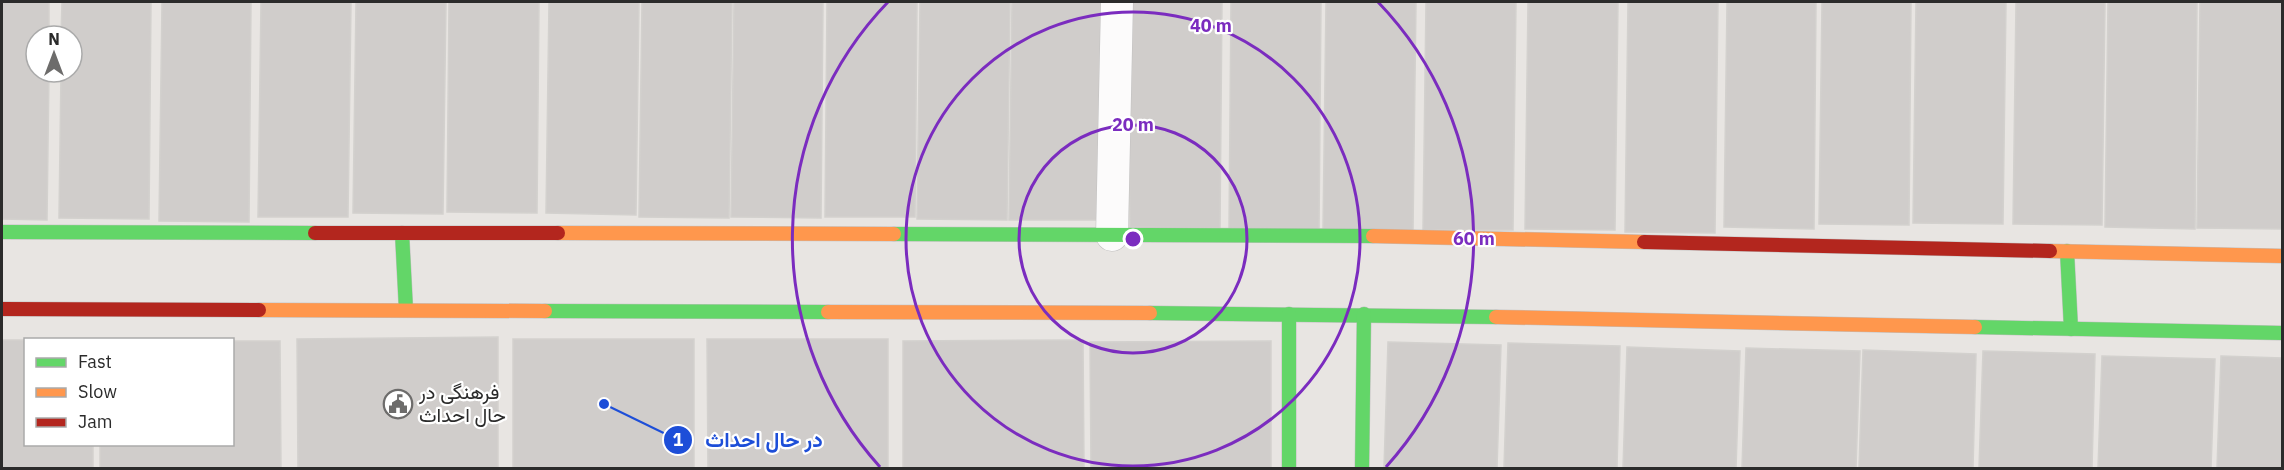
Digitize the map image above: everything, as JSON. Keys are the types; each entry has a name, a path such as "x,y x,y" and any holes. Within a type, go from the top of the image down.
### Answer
{"street":[{"path":"1112,235 1117,2"},
{"path":"2,232 1312,236 2283,256"},
{"path":"402,233 406,310"},
{"path":"2067,251 2070,329"},
{"path":"2,309 1364,314 2283,333"},
{"path":"1289,314 1289,468"},
{"path":"1362,468 1360,403 1364,314"}],"building":[{"path":"2,2 49,2 49,24 24,24 24,84 49,84 47,220 2,219"},
{"path":"62,2 151,2 149,219 59,218 61,84 84,84 84,24 61,24"},
{"path":"162,2 251,2 249,222 159,221"},
{"path":"261,2 351,2 348,217 258,217"},
{"path":"356,2 446,2 443,214 353,213"},
{"path":"449,2 539,2 537,213 447,212"},
{"path":"549,2 639,2 636,215 546,213"},
{"path":"642,2 732,2 729,218 639,217"},
{"path":"734,2 823,2 821,218 731,217"},
{"path":"827,2 917,2 915,217 825,217"},
{"path":"920,2 1010,2 1007,220 917,219"},
{"path":"1012,2 1101,2 1099,220 1009,220"},
{"path":"1127,2 1222,2 1220,228 1130,227"},
{"path":"1231,2 1321,2 1319,230 1229,229"},
{"path":"1326,2 1416,2 1413,231 1323,230"},
{"path":"1426,2 1516,2 1513,230 1423,230"},
{"path":"1528,2 1618,2 1615,230 1525,229"},
{"path":"1628,2 1718,2 1715,233 1625,232"},
{"path":"1727,2 1816,2 1814,229 1724,227"},
{"path":"1822,2 1911,2 1909,225 1819,224"},
{"path":"1916,2 2006,2 2003,224 1913,223"},
{"path":"2016,2 2105,2 2102,225 2013,224"},
{"path":"2108,2 2197,2 2195,229 2105,227"},
{"path":"2200,2 2282,2 2282,229 2197,228"},
{"name":"فرهنگی در حال احداث","path":"498,337 498,468 298,468 297,339"},
{"path":"513,339 694,339 694,468 513,468"},
{"path":"707,339 888,339 888,468 708,468"},
{"path":"2,340 24,340 24,446 93,446 93,468 2,468"},
{"path":"1083,340 1084,468 903,468 903,341"},
{"path":"234,341 280,341 281,468 100,468 100,446 234,446"},
{"path":"1271,341 1271,468 1091,468 1090,342"},
{"path":"1388,342 1501,345 1497,468 1384,468"},
{"path":"1508,343 1620,346 1617,468 1504,468"},
{"path":"1627,347 1740,351 1736,468 1623,468"},
{"path":"1746,348 1860,351 1856,468 1742,468"},
{"path":"1863,350 1976,354 1973,468 1859,468"},
{"path":"1983,351 2095,354 2092,468 1979,468"},
{"path":"2102,356 2215,359 2211,468 2098,468"},
{"path":"2221,356 2282,358 2282,468 2217,468"}],"traffic: fast":[{"path":"2,232 315,233"},
{"path":"402,233 406,310"},
{"path":"894,234 1373,236"},
{"path":"2067,251 2071,329"},
{"path":"545,311 828,312"},
{"path":"1150,313 1496,317"},
{"path":"1289,314 1289,468"},
{"path":"1362,468 1364,314"},
{"path":"1975,327 2282,333"}],"traffic: slow":[{"path":"558,233 894,234"},
{"path":"1373,236 1644,242"},
{"path":"2050,251 2282,256"},
{"path":"259,310 545,311"},
{"path":"828,312 1150,313"},
{"path":"1496,317 1975,327"}],"traffic: jam":[{"path":"315,233 558,233"},
{"path":"1644,242 2050,251"},
{"path":"2,309 259,310"}],"place":[{"name":"فرهنگی در حال احداث","path":"398,404"},
{"name":"در حال احداث","path":"604,404"}]}
